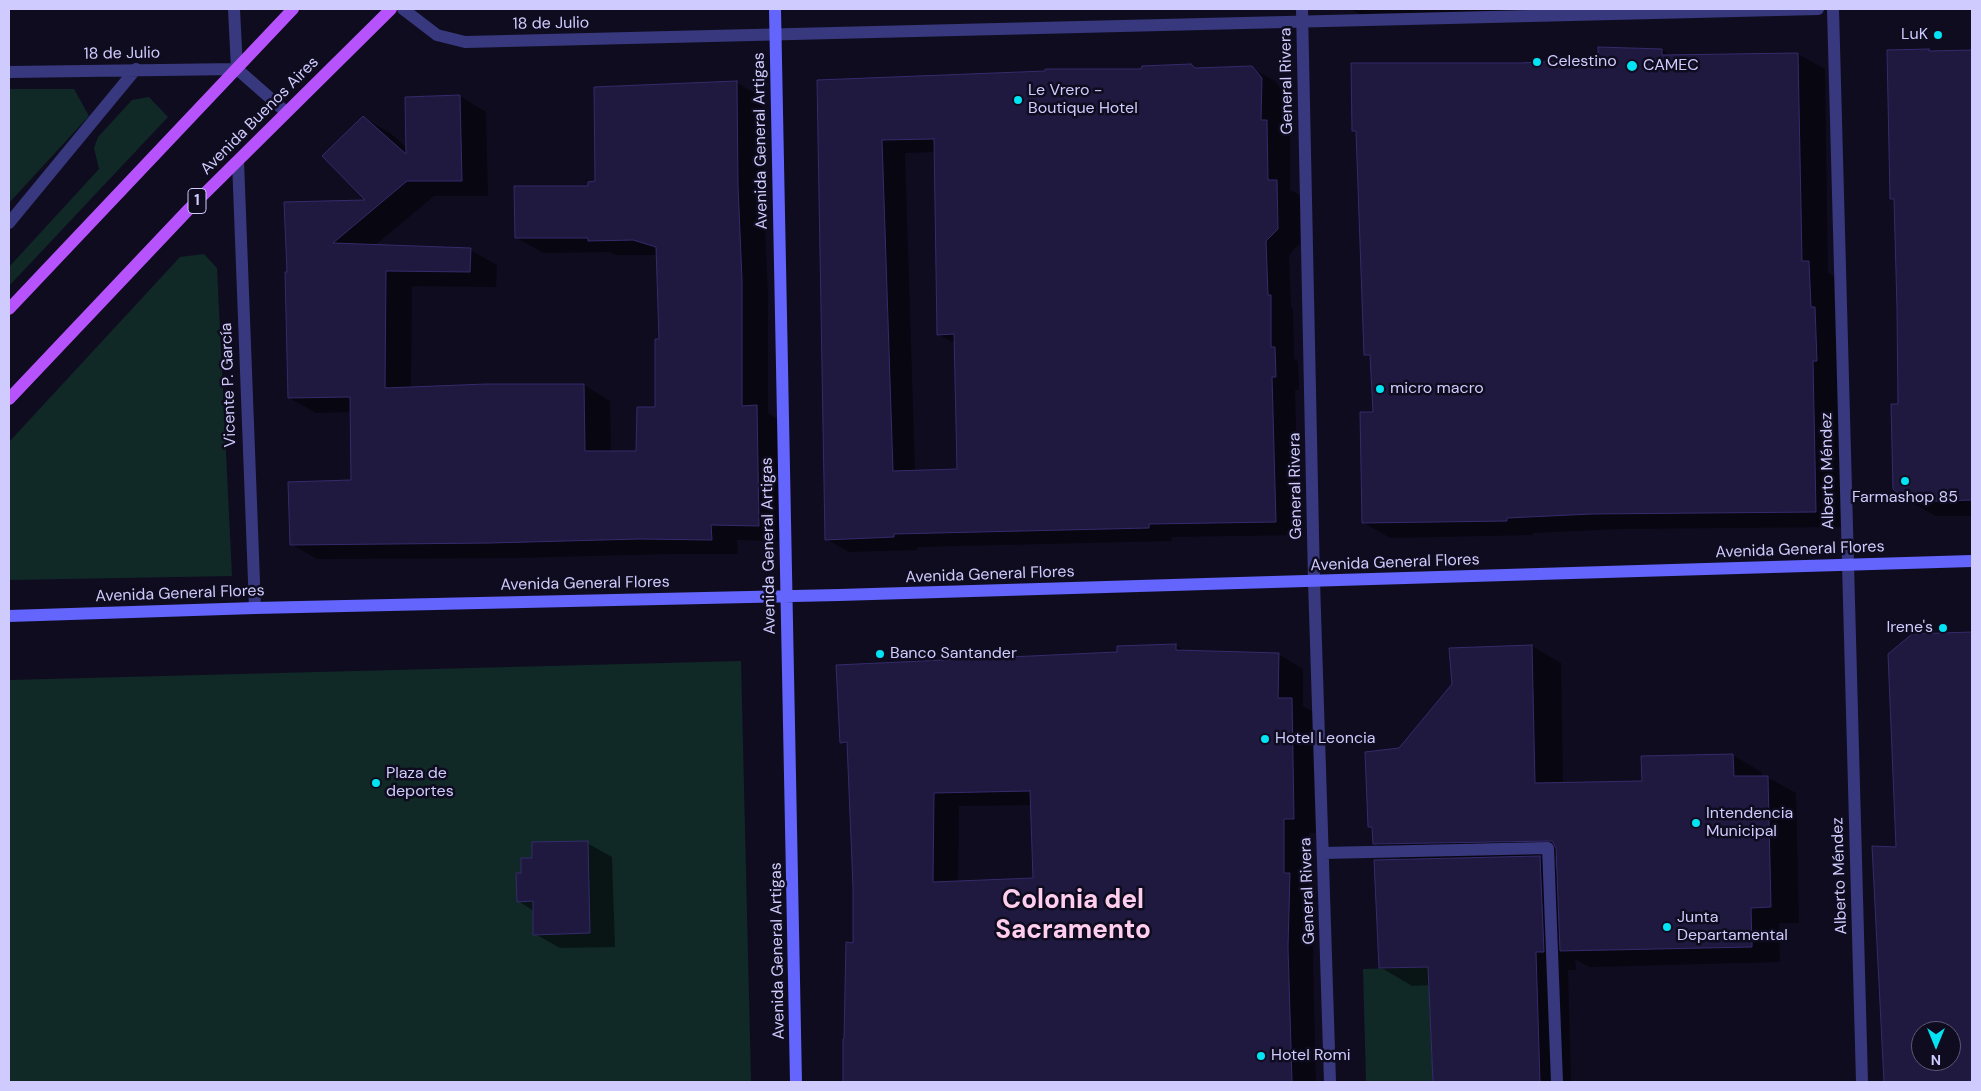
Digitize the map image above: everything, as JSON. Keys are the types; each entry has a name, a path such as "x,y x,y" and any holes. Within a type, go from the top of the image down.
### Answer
{"main road":[{"path":"9,309 293,9"},
{"name":"Avenida Buenos Aires","path":"9,399 182,216 391,9"}],"street":[{"path":"234,9 237,69 286,112"},
{"name":"18 de Julio","path":"403,9 436,35 465,42 775,34 1302,15 1818,9"},
{"name":"Avenida General Artigas","path":"775,9 796,1082"},
{"name":"Alberto Méndez","path":"1833,9 1862,1082"},
{"name":"General Rivera","path":"1302,15 1314,581 1330,1082"},
{"path":"9,223 136,69"},
{"name":"18 de Julio","path":"9,72 237,69"},
{"name":"Vicente P. García","path":"238,161 255,608"},
{"name":"Avenida General Flores","path":"9,616 255,608 786,596 1972,561"},
{"path":"1323,853 1548,848 1557,1082"}],"green space":[{"path":"9,89 74,89 89,116 9,203"},
{"path":"149,97 168,117 9,286 9,267 99,169 94,148 98,137 132,100"},
{"path":"204,254 217,268 232,576 9,580 9,442 180,257"},
{"name":"Plaza de deportes","path":"741,661 751,1082 9,1082 9,680"},
{"path":"1428,967 1433,1082 1366,1082 1363,969"}],"building":[{"path":"1598,47 1662,49 1662,55 1798,53 1802,261 1809,261 1811,307 1815,307 1817,361 1813,361 1816,512 1591,514 1507,518 1507,521 1362,523 1360,412 1373,412 1370,355 1364,355 1356,131 1352,131 1351,63 1520,63 1562,61 1562,59 1598,58"},
{"path":"1929,49 1929,51 1972,50 1972,500 1909,502 1893,489 1891,404 1898,404 1897,309 1894,199 1890,199 1887,50"},
{"path":"1191,64 1195,68 1252,66 1262,78 1261,120 1267,120 1268,180 1277,180 1278,229 1266,241 1268,295 1271,295 1271,347 1275,347 1276,377 1272,377 1276,522 1149,524 1149,528 894,534 894,537 825,540 817,80 1045,71 1045,69 1141,69 1142,66","holes":["934,139 937,335 954,334 957,469 893,471 882,140"]},
{"path":"737,81 738,186 742,280 742,406 757,405 759,526 711,525 712,540 640,539 290,545 288,482 351,480 350,397 288,398 285,272 287,272 284,202 365,200 322,156 363,116 406,154 405,97 460,95 462,181 407,181 333,243 471,248 470,272 386,271 385,388 486,384 584,384 585,451 636,451 637,407 655,407 655,339 659,339 656,247 633,240 588,241 588,238 515,238 514,186 588,186 588,182 595,181 594,87"},
{"path":"1972,632 1972,1081 1884,1082 1872,846 1896,847 1888,654 1912,634"},
{"path":"1176,644 1176,650 1279,653 1278,698 1292,698 1294,819 1284,819 1284,873 1290,873 1288,947 1292,1082 843,1082 846,942 853,943 853,887 847,742 840,743 836,665 1117,652 1117,646","holes":["1030,791 1033,878 933,882 934,793"]},
{"path":"1532,645 1535,783 1642,781 1641,756 1733,754 1734,776 1768,776 1771,907 1751,908 1752,947 1560,951 1556,848 1552,841 1373,844 1372,827 1368,827 1365,752 1399,748 1452,684 1449,648"},
{"path":"588,841 590,933 533,935 533,901 517,902 516,873 521,873 521,858 532,858 532,842"},
{"path":"1540,856 1544,952 1536,952 1540,1082 1433,1082 1428,967 1379,968 1374,860"}],"place":[{"name":"LuK","path":"1938,35"},
{"name":"Celestino","path":"1537,62"},
{"name":"CAMEC","path":"1632,66"},
{"name":"Le Vrero - Boutique Hotel","path":"1018,100"},
{"name":"micro macro","path":"1380,389"},
{"name":"Farmashop 85","path":"1905,481"},
{"name":"Irene's","path":"1943,628"},
{"name":"Banco Santander","path":"880,654"},
{"name":"Hotel Leoncia","path":"1265,739"},
{"name":"Plaza de deportes","path":"376,783"},
{"name":"Intendencia Municipal","path":"1696,823"},
{"name":"Junta Departamental","path":"1667,927"},
{"name":"Hotel Romi","path":"1261,1056"}],"district":[{"name":"Colonia del Sacramento","path":"1073,916"}]}
